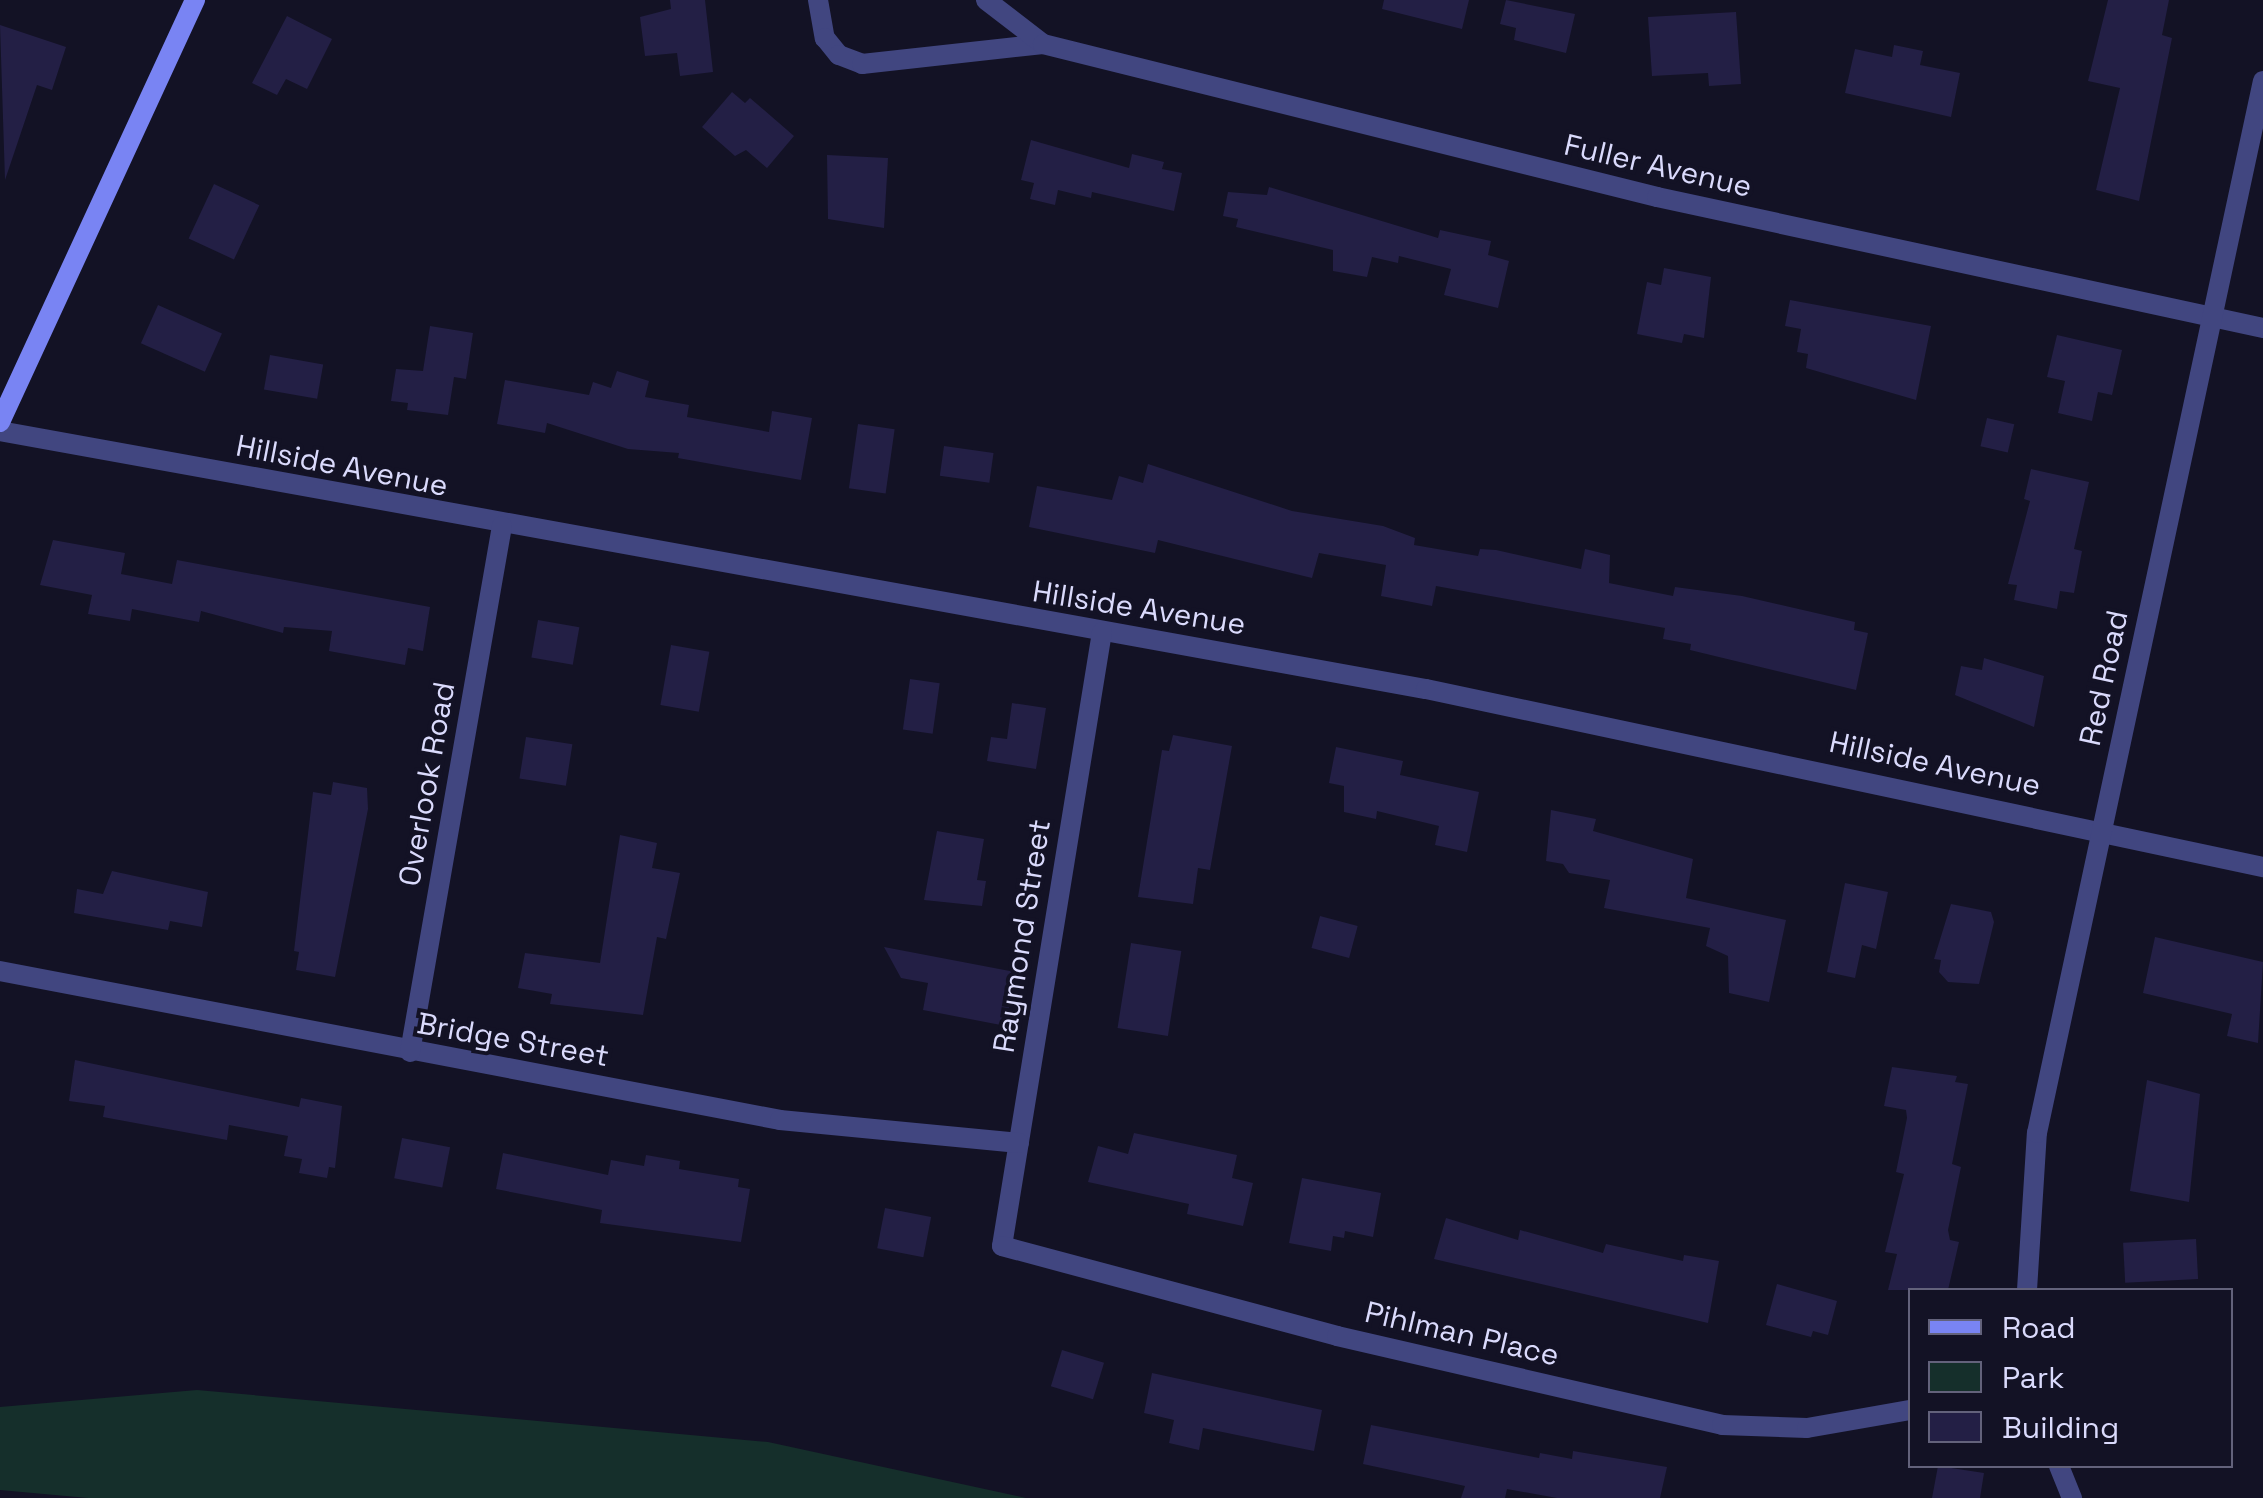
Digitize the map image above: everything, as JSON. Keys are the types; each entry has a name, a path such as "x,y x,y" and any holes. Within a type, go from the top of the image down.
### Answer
{"main road":[{"path":"0,422 195,0"}],"street":[{"name":"Fuller Avenue","path":"818,0 825,38 839,56 862,64 1043,44 1657,197 2263,328"},
{"name":"Fuller Avenue","path":"986,0 1043,44"},
{"name":"Red Road","path":"2028,1288 2036,1133 2263,81"},
{"name":"Hillside Avenue","path":"0,431 502,526 1445,693 2263,867"},
{"name":"Overlook Road","path":"410,1052 502,526"},
{"name":"Raymond Street","path":"1006,1247 1019,1143 1102,632"},
{"name":"Bridge Street","path":"0,970 410,1052 780,1120 1019,1143"},
{"name":"Pihlman Place","path":"1006,1247 1336,1336 1722,1424 1807,1428 1908,1410"},
{"path":"2059,1468 2072,1498"}],"green space":[{"path":"197,1390 768,1442 1026,1498 88,1498 0,1490 0,1407"}],"building":[{"path":"670,0 705,0 713,72 680,76 677,53 645,56 640,17 671,9"},
{"path":"1384,0 1469,0 1462,29 1382,9"},
{"path":"1506,0 1575,14 1566,53 1514,40 1516,28 1500,24"},
{"path":"2108,0 2169,0 2162,35 2172,38 2139,201 2096,190 2120,88 2088,81"},
{"path":"1736,12 1741,84 1709,86 1708,73 1652,76 1648,17"},
{"path":"287,16 332,39 307,89 286,79 277,95 252,83"},
{"path":"0,25 66,47 52,90 37,85 5,180"},
{"path":"1894,45 1923,51 1920,65 1960,73 1951,117 1845,93 1855,49 1892,57"},
{"path":"732,92 745,103 750,98 794,136 767,168 746,150 735,156 702,127"},
{"path":"1031,140 1129,168 1132,154 1164,162 1162,169 1182,173 1174,211 1092,192 1091,198 1058,190 1055,205 1030,199 1034,183 1021,180"},
{"path":"827,155 888,158 884,228 828,219"},
{"path":"214,184 259,205 234,260 189,238"},
{"path":"1269,187 1438,238 1440,230 1491,241 1488,255 1509,261 1498,308 1444,295 1451,269 1399,256 1398,263 1372,257 1367,277 1333,271 1333,250 1236,227 1238,219 1223,216 1228,192 1267,195"},
{"path":"1664,268 1711,277 1704,338 1684,334 1682,343 1637,334 1647,282 1661,285"},
{"path":"1790,300 1931,326 1916,400 1806,368 1808,354 1797,352 1801,329 1785,326"},
{"path":"158,305 222,333 205,372 141,343"},
{"path":"430,326 473,333 466,379 454,377 448,415 407,410 408,403 391,401 396,369 423,371"},
{"path":"2057,335 2122,350 2112,395 2098,392 2092,421 2058,413 2065,381 2047,377"},
{"path":"270,355 323,364 317,399 264,389"},
{"path":"617,371 649,381 645,397 689,405 687,417 769,432 772,411 812,418 801,480 678,458 679,453 628,449 547,423 545,433 497,424 505,380 589,395 593,382 611,388"},
{"path":"1987,418 2014,424 2008,453 1980,446"},
{"path":"858,424 895,429 886,494 849,488"},
{"path":"944,446 994,453 989,483 940,476"},
{"path":"1148,464 1292,511 1383,526 1415,538 1414,545 1478,556 1480,549 1496,550 1581,569 1585,549 1610,555 1609,583 1673,596 1675,587 1742,596 1855,622 1854,630 1868,633 1856,690 1690,650 1691,644 1663,639 1665,628 1436,586 1432,606 1381,596 1386,565 1319,553 1312,578 1158,540 1155,553 1029,527 1037,486 1112,500 1119,476 1143,483"},
{"path":"2031,469 2089,482 2074,549 2082,551 2074,593 2060,591 2057,609 2014,600 2017,585 2008,584 2030,501 2024,499"},
{"path":"53,540 125,553 121,574 172,584 177,560 430,607 423,651 408,648 405,665 329,651 332,631 284,627 283,633 201,611 199,622 132,609 130,621 88,614 92,595 40,585"},
{"path":"538,620 579,627 573,665 531,657"},
{"path":"671,645 709,652 699,712 660,705"},
{"path":"1984,658 2044,676 2034,727 1955,695 1961,666 1982,670"},
{"path":"910,679 940,683 933,734 903,730"},
{"path":"1012,703 1046,708 1036,769 987,761 991,737 1007,739"},
{"path":"1173,735 1232,746 1210,870 1198,868 1193,904 1138,897 1162,750 1169,751"},
{"path":"526,737 572,744 566,786 519,778"},
{"path":"1336,747 1403,761 1400,775 1479,792 1467,852 1435,845 1439,826 1377,811 1376,819 1344,812 1344,786 1329,783"},
{"path":"333,782 367,788 368,809 335,977 296,970 299,952 294,951 313,792 331,795"},
{"path":"1551,810 1596,819 1593,831 1693,859 1686,898 1786,920 1769,1002 1729,993 1728,956 1706,946 1710,928 1604,908 1610,880 1569,873 1563,864 1546,861"},
{"path":"937,831 984,839 977,880 986,881 982,906 924,900"},
{"path":"620,835 657,843 652,868 680,873 666,939 657,937 643,1015 550,1004 552,994 518,988 525,953 600,963"},
{"path":"112,871 208,892 202,927 170,921 168,930 74,913 77,889 103,894"},
{"path":"1845,883 1888,892 1876,949 1862,945 1855,978 1827,972"},
{"path":"1951,904 1991,912 1994,922 1979,984 1948,982 1939,972 1941,960 1934,959"},
{"path":"1320,916 1358,926 1349,958 1311,948"},
{"path":"2155,937 2263,962 2258,1043 2227,1036 2232,1014 2143,993"},
{"path":"1131,943 1181,951 1168,1036 1118,1028"},
{"path":"884,947 1015,972 1006,1026 923,1010 928,983 901,978"},
{"path":"75,1060 299,1107 301,1098 342,1106 335,1168 329,1167 327,1178 299,1173 302,1159 284,1156 288,1136 229,1125 227,1140 103,1117 105,1106 69,1101"},
{"path":"1892,1067 1957,1076 1955,1082 1968,1084 1952,1164 1961,1167 1948,1230 1950,1240 1959,1242 1948,1288 1888,1290 1897,1254 1885,1252 1904,1174 1896,1172 1907,1118 1906,1110 1884,1106"},
{"path":"2147,1080 2200,1094 2189,1202 2130,1191"},
{"path":"1134,1133 1237,1155 1232,1178 1253,1183 1243,1226 1187,1214 1189,1204 1088,1182 1098,1146 1128,1154"},
{"path":"402,1138 450,1147 442,1188 394,1178"},
{"path":"503,1153 608,1175 611,1160 644,1166 646,1155 680,1161 679,1169 739,1179 738,1187 750,1189 741,1242 600,1223 602,1210 496,1189"},
{"path":"1302,1178 1381,1193 1373,1237 1345,1231 1344,1238 1333,1236 1331,1251 1289,1243"},
{"path":"885,1208 931,1217 923,1257 877,1248"},
{"path":"1446,1218 1518,1240 1520,1230 1603,1253 1606,1244 1683,1261 1684,1255 1719,1261 1708,1323 1434,1259"},
{"path":"2196,1239 2198,1279 2125,1283 2123,1243"},
{"path":"1777,1284 1837,1301 1828,1335 1813,1331 1811,1337 1766,1325"},
{"path":"1062,1350 1104,1363 1093,1399 1051,1386"},
{"path":"1152,1373 1322,1410 1314,1451 1203,1428 1199,1450 1169,1443 1174,1420 1144,1413"},
{"path":"1371,1425 1539,1458 1540,1453 1572,1459 1573,1451 1667,1467 1660,1498 1557,1498 1507,1489 1505,1498 1461,1498 1465,1486 1363,1464"},
{"path":"1938,1468 1984,1473 1980,1498 1932,1498"}]}
